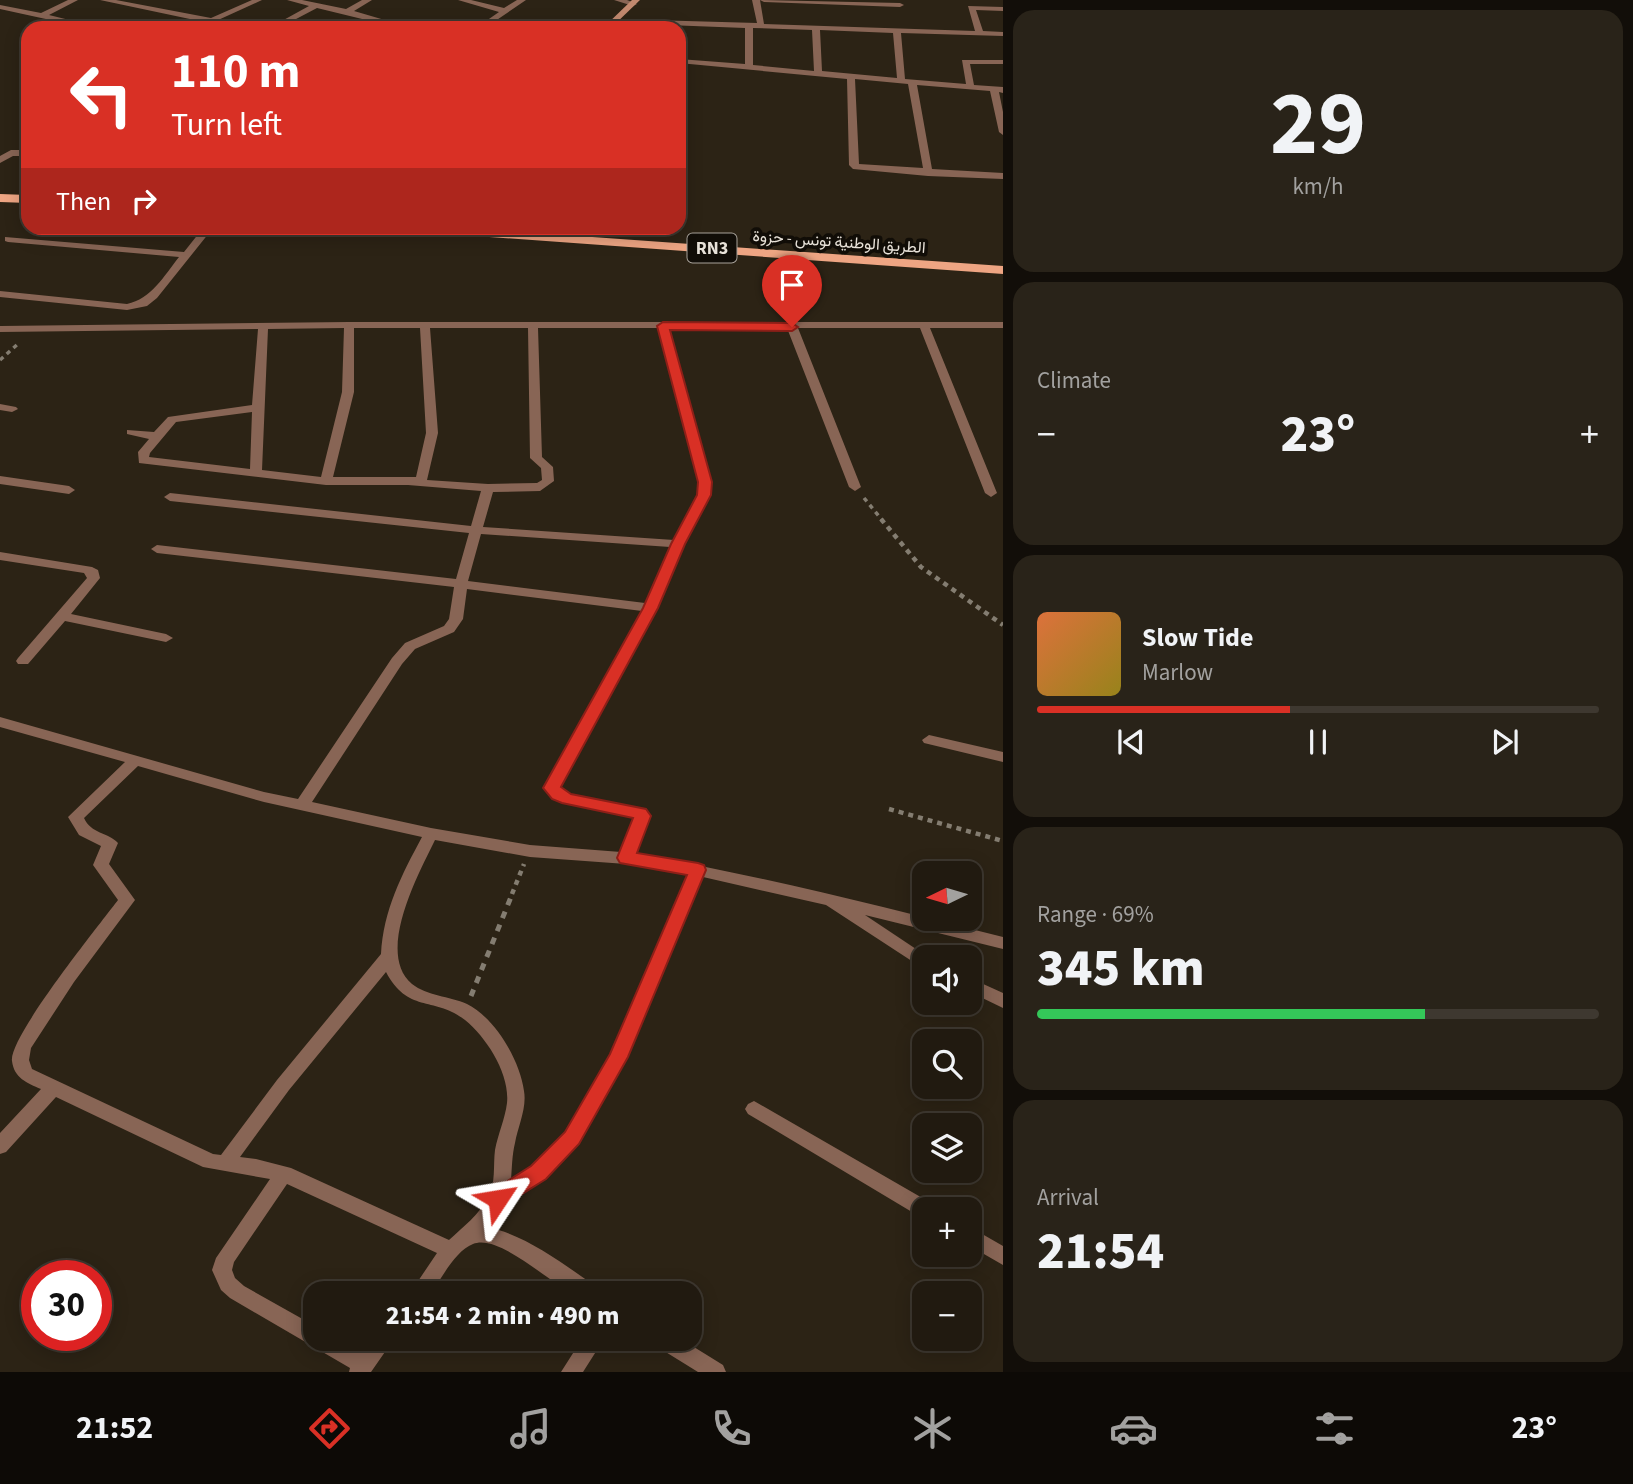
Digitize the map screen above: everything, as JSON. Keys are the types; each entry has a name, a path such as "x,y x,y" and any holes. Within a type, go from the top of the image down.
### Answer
{"main road":[{"path":"0,198 21,199"},
{"name":"الطريق الوطنية تونس - حزوة","path":"517,235 1003,270"}],"street":[{"path":"42,16 74,0"},
{"path":"104,0 212,21 258,0"},
{"path":"291,0 378,21"},
{"path":"346,12 368,0"},
{"path":"462,0 505,10"},
{"path":"490,21 522,0"},
{"path":"618,0 634,2"},
{"path":"757,0 761,26"},
{"path":"764,0 837,1 980,33 1003,34"},
{"path":"963,0 971,8 980,33"},
{"path":"837,1 841,29"},
{"path":"615,21 634,2"},
{"path":"286,21 315,6"},
{"path":"0,7 65,21"},
{"path":"971,8 1003,9"},
{"path":"901,81 897,31 904,14"},
{"path":"686,25 897,31"},
{"path":"749,25 749,66"},
{"path":"816,28 818,72"},
{"path":"686,62 998,90 1003,132"},
{"path":"971,88 965,62 1003,62"},
{"path":"851,75 854,165 866,170 1003,176"},
{"path":"912,82 928,173"},
{"path":"0,160 13,152 21,153"},
{"path":"0,294 109,306 143,304 203,235"},
{"path":"8,239 187,255"},
{"path":"0,329 349,325 1003,325"},
{"path":"326,481 348,392 349,325"},
{"path":"413,483 423,478 432,433 425,326"},
{"path":"258,408 178,417 168,422 155,436 144,452 143,460 326,481 488,488 540,487 548,481 547,467 536,458 533,326"},
{"path":"626,858 642,816 640,813 568,799 558,795 552,788 650,608 678,544 704,495 705,482 663,326"},
{"path":"924,326 990,493"},
{"path":"792,327 855,487"},
{"path":"256,474 262,328"},
{"path":"131,432 155,436"},
{"path":"0,480 69,490"},
{"path":"302,805 397,661 410,646 449,629 456,619 461,584 488,488"},
{"path":"170,497 478,530 678,544"},
{"path":"157,548 650,608"},
{"path":"0,556 93,573 94,578 23,661"},
{"path":"61,616 166,638"},
{"path":"0,722 302,805 432,834 530,850 626,858 698,870 1003,943"},
{"path":"929,740 1003,757"},
{"path":"134,761 76,817 78,824 87,834 110,843 101,865 127,900 68,976 19,1055 20,1065 26,1074 210,1161 284,1174 459,1244"},
{"path":"432,834 416,863 391,926 390,955 393,971 403,985 419,998 465,1011 484,1027 510,1074 516,1099 505,1143 498,1199"},
{"path":"430,1281 498,1199 539,1172 572,1138 618,1057 698,870"},
{"path":"831,900 912,955"},
{"path":"225,1164 283,1085 390,955"},
{"path":"982,991 1003,1001"},
{"path":"0,1146 53,1088"},
{"path":"754,1109 912,1202"},
{"path":"284,1174 226,1258 222,1270 228,1284 237,1292 303,1330"},
{"path":"459,1244 478,1232 492,1235 570,1281"},
{"path":"982,1243 1003,1256"},
{"path":"336,1351 361,1368 374,1351"},
{"path":"571,1372 586,1351"},
{"path":"682,1351 716,1372"}],"path":[{"path":"855,487 921,567 1003,625"},
{"path":"889,809 1003,841"},
{"path":"465,1011 530,850"}],"route":[{"path":"498,1199 539,1172 572,1138 618,1057 698,870 626,858 642,816 640,813 568,799 558,795 552,788 650,608 678,544 704,495 705,482 663,326 792,327"}]}
